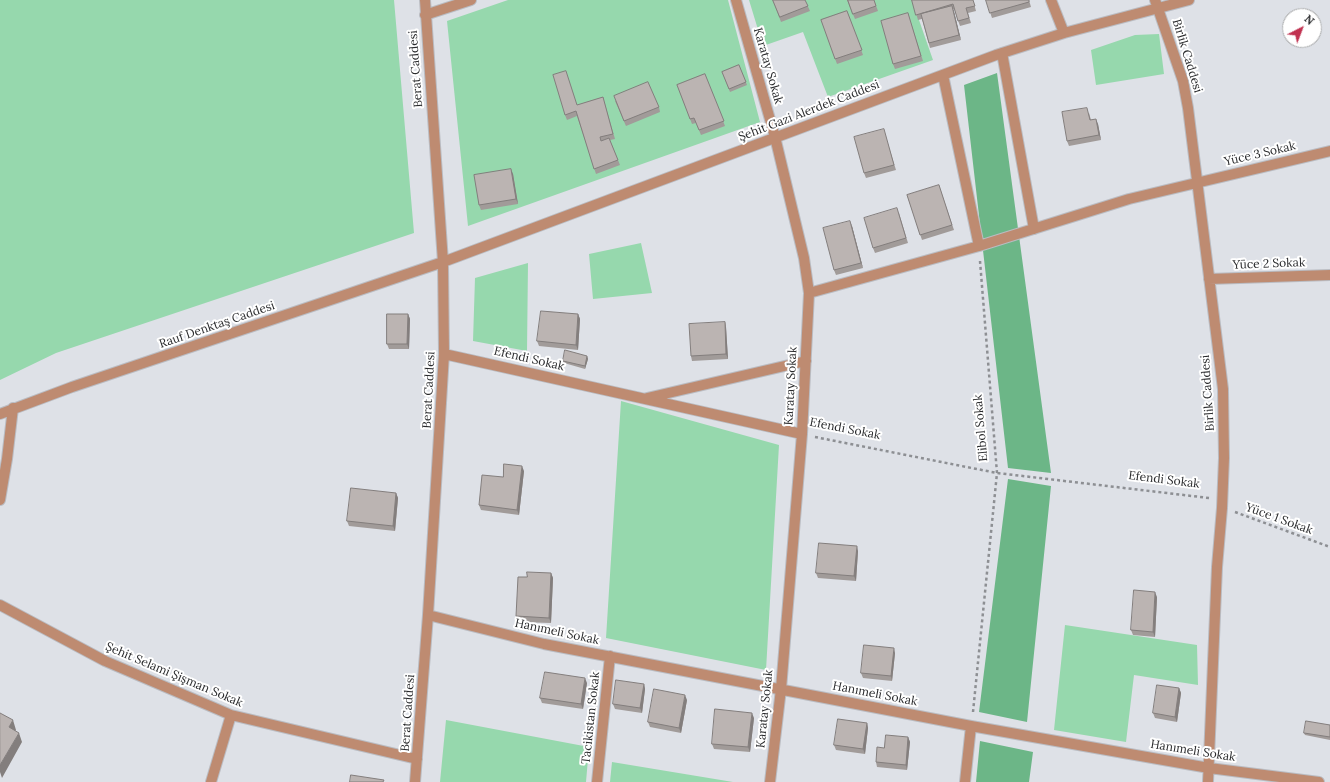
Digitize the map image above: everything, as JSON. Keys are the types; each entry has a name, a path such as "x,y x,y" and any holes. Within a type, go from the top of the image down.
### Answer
{"street":[{"name":"Berat Caddesi","path":"415,782 428,615 444,354 443,262 425,0"},
{"path":"425,15 471,0"},
{"name":"Karatay Sokak","path":"736,0 775,137 804,258 809,293 802,434 781,689 770,782"},
{"path":"1051,0 1064,34"},
{"name":"Şehit Gazi Alerdek Caddesi","path":"443,262 1002,53 1156,4 1189,0"},
{"name":"Birlik Caddesi","path":"1156,4 1183,81 1223,389 1224,458 1217,567 1208,782"},
{"path":"1002,53 1034,229"},
{"path":"943,75 979,246"},
{"name":"Yüce 3 Sokak","path":"809,293 979,246 1129,199 1330,151"},
{"name":"Rauf Denktaş Caddesi","path":"0,414 72,387 443,262"},
{"name":"Yüce 2 Sokak","path":"1209,279 1330,275"},
{"name":"Efendi Sokak","path":"444,354 802,434"},
{"path":"643,398 806,362"},
{"path":"0,500 13,408"},
{"name":"Şehit Selami Şişman Sokak","path":"0,605 105,661 231,715 417,759"},
{"name":"Hanımeli Sokak","path":"428,615 544,644 971,726 1209,768 1319,782"},
{"name":"Tacikistan Sokak","path":"597,782 610,656"},
{"path":"211,782 231,715"},
{"path":"965,782 971,726"}],"path":[{"name":"Elibol Sokak","path":"971,726 997,473 979,246"},
{"name":"Efendi Sokak","path":"802,434 997,473 1222,504"},
{"name":"Yüce 1 Sokak","path":"1222,504 1330,547"}],"green space":[{"path":"0,0 394,0 414,233 56,353 0,380"},
{"path":"508,0 728,0 760,122 468,226 447,21"},
{"path":"749,0 912,0 933,60 828,97 803,32 763,46"},
{"path":"1159,34 1164,74 1096,85 1091,50 1135,35"},
{"path":"997,73 1051,473 1008,468 964,85"},
{"path":"641,243 652,293 593,299 589,254"},
{"path":"528,263 527,351 473,341 475,278"},
{"path":"621,401 779,445 766,670 606,638"},
{"path":"1008,479 1051,486 1027,722 979,712"},
{"path":"1065,625 1197,645 1198,685 1134,675 1126,742 1054,730"},
{"path":"446,720 589,747 586,782 440,782"},
{"path":"980,741 1033,752 1029,782 976,782"},
{"path":"612,762 733,782 610,782"}],"building":[{"path":"773,0 805,0 808,6 780,17"},
{"path":"848,0 874,0 876,6 853,14"},
{"path":"912,0 973,0 975,6 966,8 969,18 958,21 953,4 916,15"},
{"path":"986,0 1029,0 1029,2 990,13"},
{"path":"952,6 959,35 929,43 921,14"},
{"path":"847,11 862,50 835,59 821,20"},
{"path":"908,13 921,56 893,64 881,21"},
{"path":"739,65 746,82 729,89 722,72"},
{"path":"566,71 577,105 603,97 613,134 600,137 601,141 609,138 618,160 594,169 576,111 565,115 553,75"},
{"path":"705,74 724,121 699,130 694,118 690,119 677,85"},
{"path":"648,82 659,107 624,121 614,96"},
{"path":"1087,108 1090,120 1096,119 1099,135 1067,141 1062,112"},
{"path":"884,129 894,165 864,173 854,137"},
{"path":"511,169 516,199 479,205 474,175"},
{"path":"939,185 952,225 920,235 907,195"},
{"path":"897,208 906,238 873,248 864,218"},
{"path":"850,221 861,263 834,270 823,228"},
{"path":"541,311 578,314 576,345 537,341"},
{"path":"387,314 408,314 407,344 387,344"},
{"path":"725,322 726,354 691,356 689,324"},
{"path":"565,350 587,356 585,366 563,361"},
{"path":"504,464 522,466 517,510 479,505 482,475 503,477"},
{"path":"351,488 396,493 393,526 347,521"},
{"path":"819,543 857,546 854,576 816,573"},
{"path":"527,572 551,573 549,618 516,616 518,577 527,577"},
{"path":"1134,590 1155,592 1153,632 1131,630"},
{"path":"864,645 894,648 891,676 861,673"},
{"path":"545,672 585,678 581,704 540,698"},
{"path":"616,680 644,684 640,708 613,704"},
{"path":"1157,685 1179,688 1175,717 1153,713"},
{"path":"654,689 685,695 679,728 648,722"},
{"path":"715,709 752,713 748,747 712,744"},
{"path":"0,713 13,720 9,727 19,733 0,765"},
{"path":"838,719 867,723 863,749 834,745"},
{"path":"1306,721 1330,725 1330,737 1304,733"},
{"path":"886,735 908,737 906,765 876,762 877,747 884,748"},
{"path":"351,775 384,780 383,782 350,782"}]}
